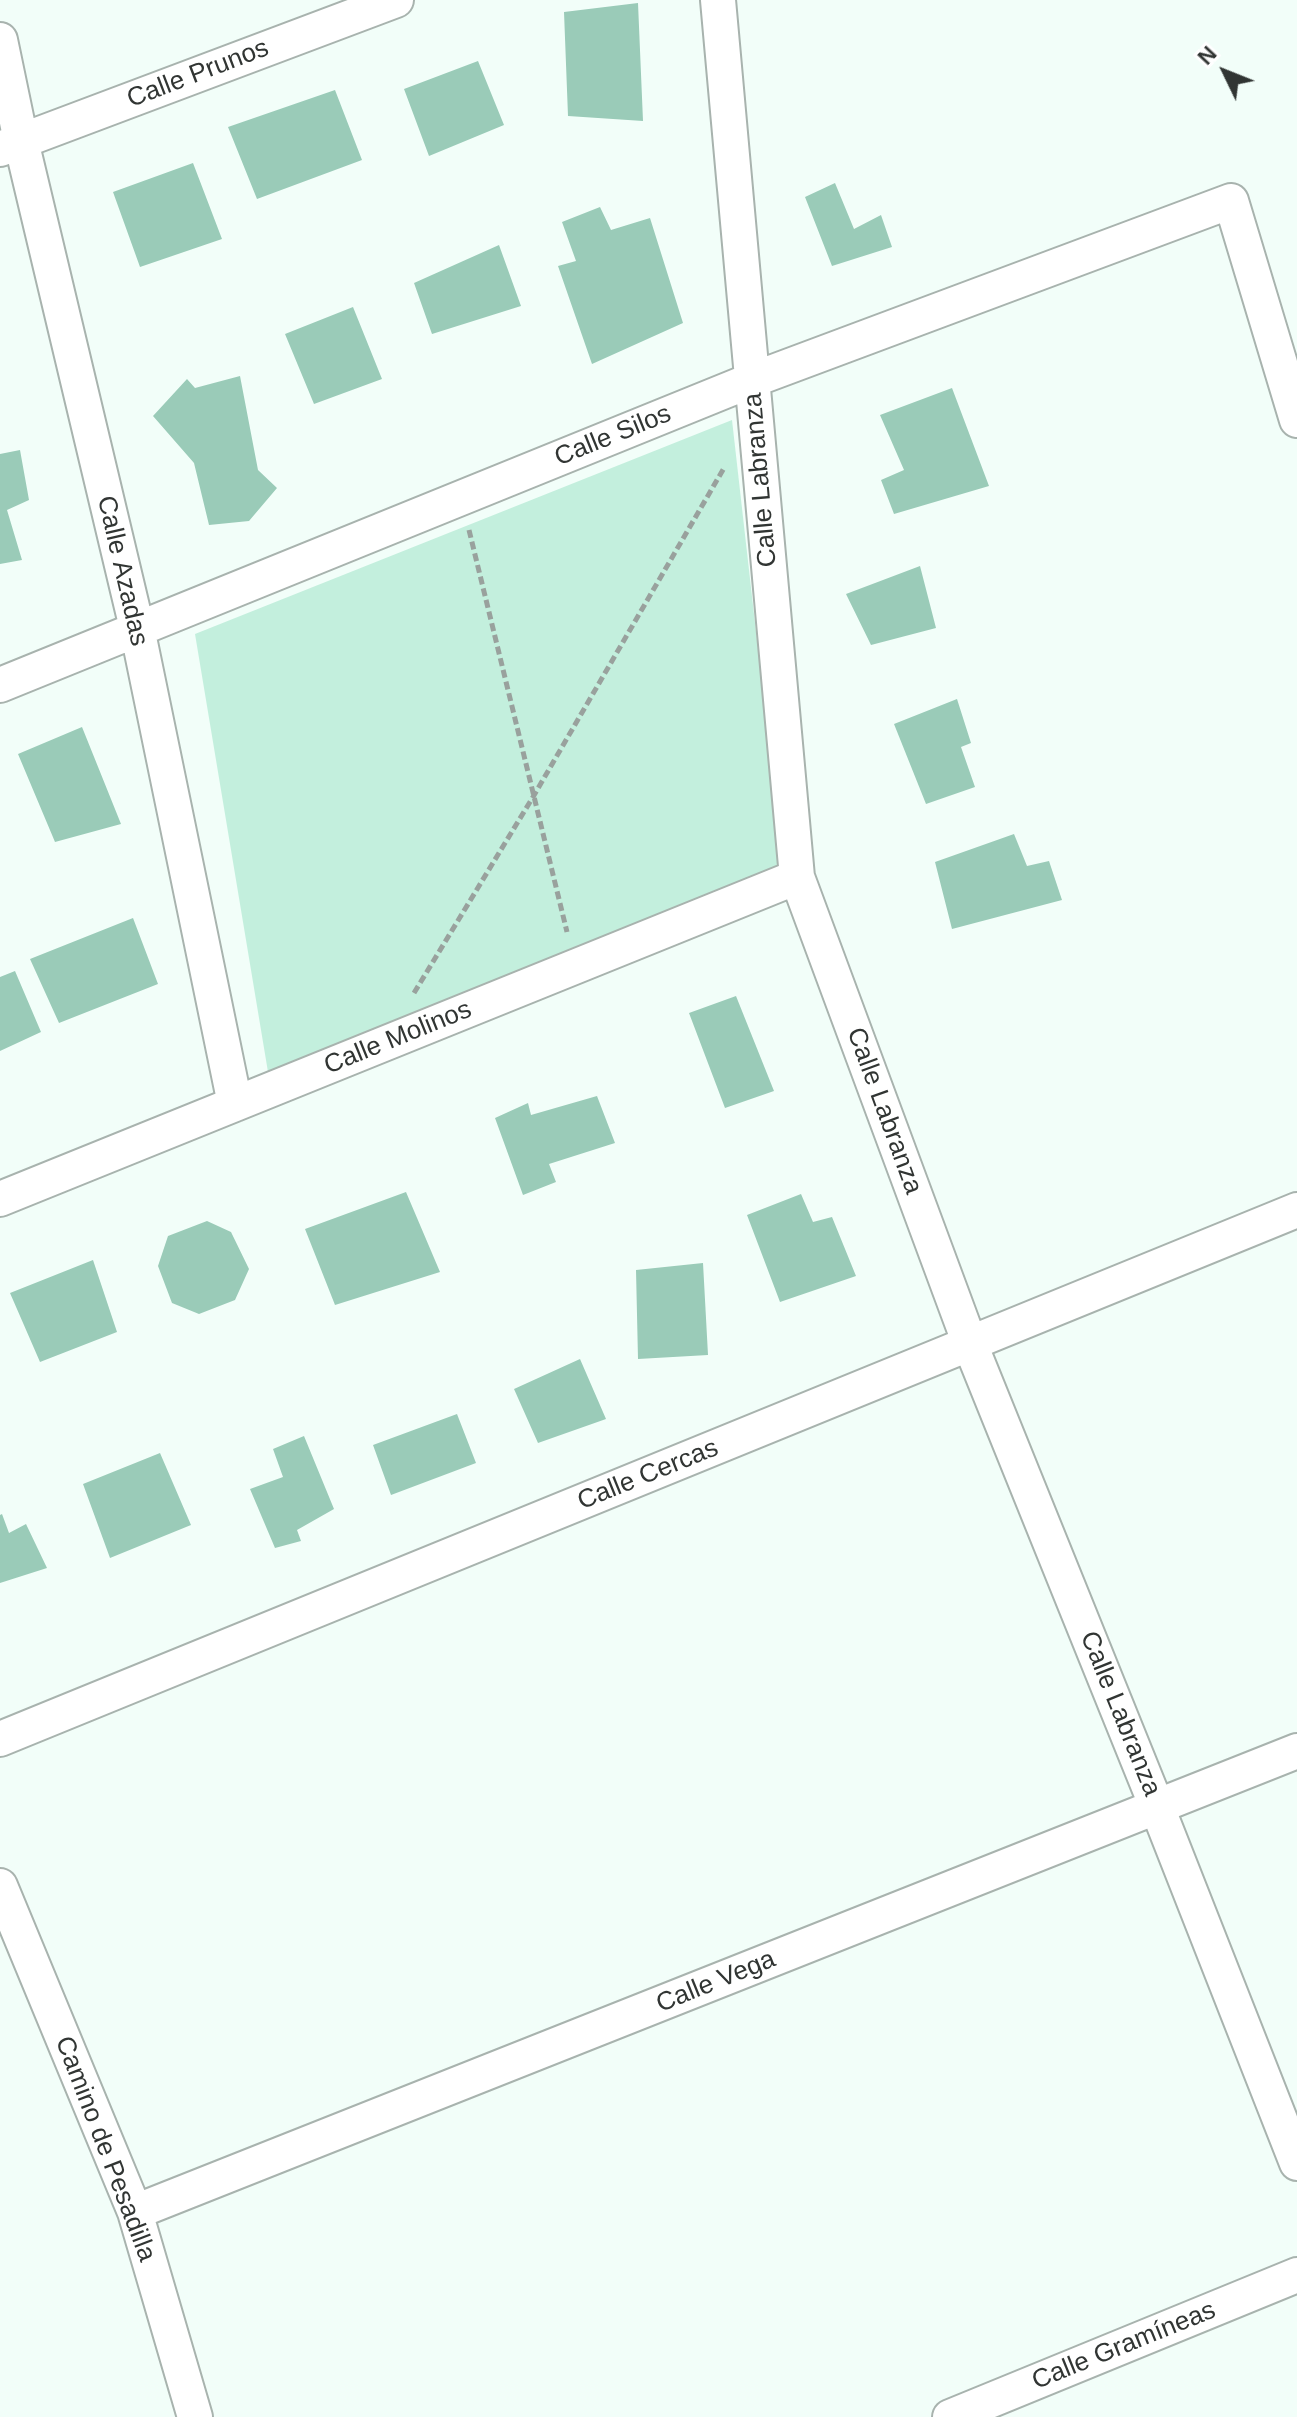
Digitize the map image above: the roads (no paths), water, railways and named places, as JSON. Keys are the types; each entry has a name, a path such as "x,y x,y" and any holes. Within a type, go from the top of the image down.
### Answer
{"street":[{"name":"Calle Prunos","path":"10,145 396,0"},
{"name":"Calle Labranza","path":"718,0 797,877 970,1344 1297,2163"},
{"name":"Calle Azadas","path":"0,40 10,145 137,628 235,1104"},
{"name":"Calle Silos","path":"0,685 752,380 1231,201 1297,420"},
{"name":"Calle Molinos","path":"0,1199 797,877"},
{"name":"Calle Cercas","path":"0,1739 1297,1210"},
{"name":"Calle Vega","path":"135,2212 1297,1751"},
{"name":"Camino de Pesadilla","path":"0,1886 135,2212 195,2417"},
{"name":"Calle Gramíneas","path":"950,2417 1297,2275"}]}
